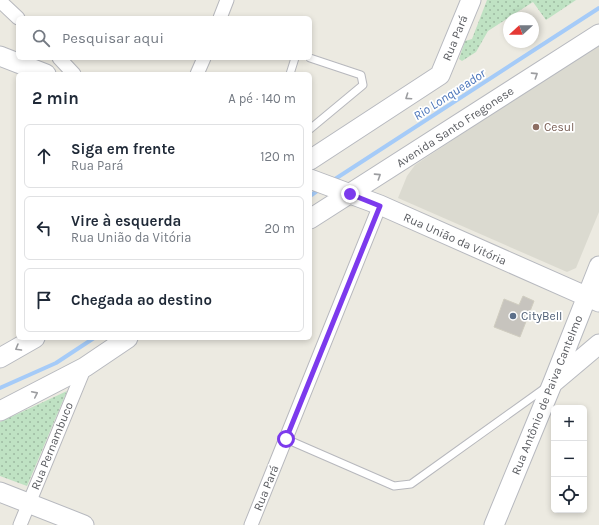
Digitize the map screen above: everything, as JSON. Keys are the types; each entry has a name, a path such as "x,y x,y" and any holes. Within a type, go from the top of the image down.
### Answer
{"street":[{"path":"221,16 228,0"},
{"name":"Rua Pará","path":"312,159 440,75 471,0"},
{"path":"0,1 16,16"},
{"name":"Avenida Santo Fregonese","path":"312,218 346,192 599,34"},
{"path":"0,56 41,72"},
{"path":"61,60 72,72"},
{"path":"198,72 203,60"},
{"name":"Rua União da Vitória","path":"312,180 380,206 593,299"},
{"name":"Rua Pará","path":"251,525 380,206"},
{"name":"Rua Antônio de Paiva Cantelmo","path":"494,525 553,382 593,299 599,266"},
{"path":"0,358 32,340"},
{"path":"0,411 85,367 125,340"},
{"path":"553,382 599,344"},
{"name":"Rua Pernambuco","path":"20,525 85,367"},
{"path":"0,492 29,502 84,525"}],"lane":[{"path":"312,59 361,75 363,84 312,127"},
{"path":"291,72 294,60"},
{"path":"286,439 394,486 404,486 411,484 553,382"}],"shaded area":[{"name":"Cesul","path":"599,43 599,212 576,268 567,272 398,198 407,176 415,165"}],"green space":[{"path":"487,0 576,0 546,20 533,2 517,12 503,12 503,21 488,31 476,52 462,61 459,59 465,41 472,39"},
{"path":"67,391 27,486 0,476 0,422"}],"building":[{"name":"CityBell","path":"523,296 534,301 520,337 494,327 504,299 519,305"}],"waterway":[{"name":"Rio Lonqueador","path":"332,181 599,8"},
{"name":"Rio Lonqueador","path":"312,195 320,189"},
{"name":"Rio Lonqueador","path":"0,388 56,363 91,340"}],"place":[{"name":"Cesul","path":"536,127"},
{"name":"CityBell","path":"513,316"}],"route":[{"path":"286,439 380,206 350,194"}]}
